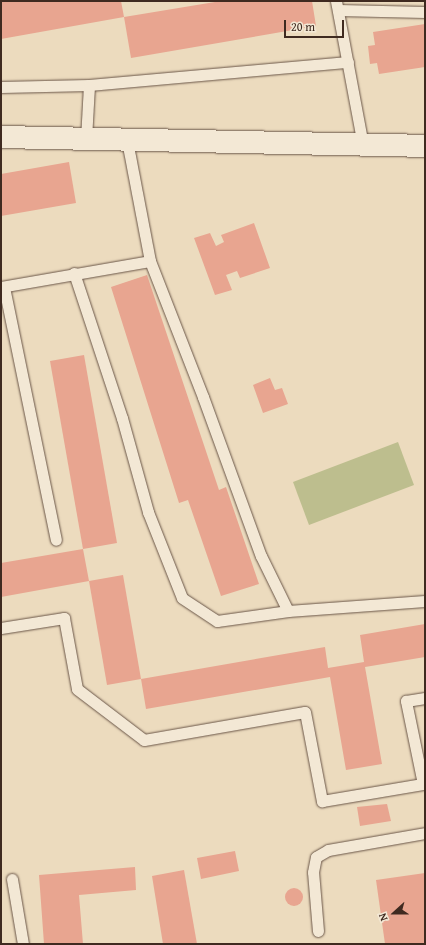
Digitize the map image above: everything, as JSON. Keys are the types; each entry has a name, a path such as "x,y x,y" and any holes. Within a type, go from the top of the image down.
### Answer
{"street":[{"path":"1,137 425,146"}],"lane":[{"path":"363,145 337,5 425,12"},
{"path":"1,87 89,85 348,62"},
{"path":"86,139 89,85"},
{"path":"127,140 150,261 203,397 261,556 288,611"},
{"path":"56,540 2,287 74,273 150,261"},
{"path":"74,273 122,418 148,512 182,598 217,621 288,611 425,601"},
{"path":"1,628 64,618 77,689 144,740 305,712 322,801 423,784 406,702 425,698"},
{"path":"318,931 313,872 316,857 328,850 425,833"},
{"path":"12,879 23,944"}],"green space":[{"path":"398,442 414,485 309,525 293,482"}],"building":[{"path":"1,1 121,1 124,17 1,39"},
{"path":"221,1 312,1 316,26 131,58 124,17"},
{"path":"425,24 425,67 379,74 377,63 370,64 368,46 375,45 373,32"},
{"path":"69,162 76,203 1,216 1,174"},
{"path":"254,223 270,268 240,278 237,271 226,275 232,290 215,295 194,238 210,233 216,246 224,242 221,235"},
{"path":"147,275 219,490 226,487 259,584 221,596 188,500 179,503 111,287"},
{"path":"84,355 117,543 83,549 50,361"},
{"path":"270,378 275,390 282,388 288,404 263,413 253,385"},
{"path":"83,549 89,581 1,597 1,563"},
{"path":"123,575 141,679 107,685 89,581"},
{"path":"425,624 425,657 365,667 382,764 346,770 330,677 146,709 141,679 325,647 328,668 364,662 360,635"},
{"path":"387,804 391,821 360,826 357,807"},
{"path":"235,851 239,871 201,879 197,858"},
{"path":"135,867 136,890 79,895 83,944 44,944 39,875"},
{"path":"184,870 197,944 163,944 152,876"},
{"path":"425,873 425,944 385,944 376,880"},
{"path":"294,888 300,891 303,897 300,903 294,906 288,903 285,897 288,891"}]}
